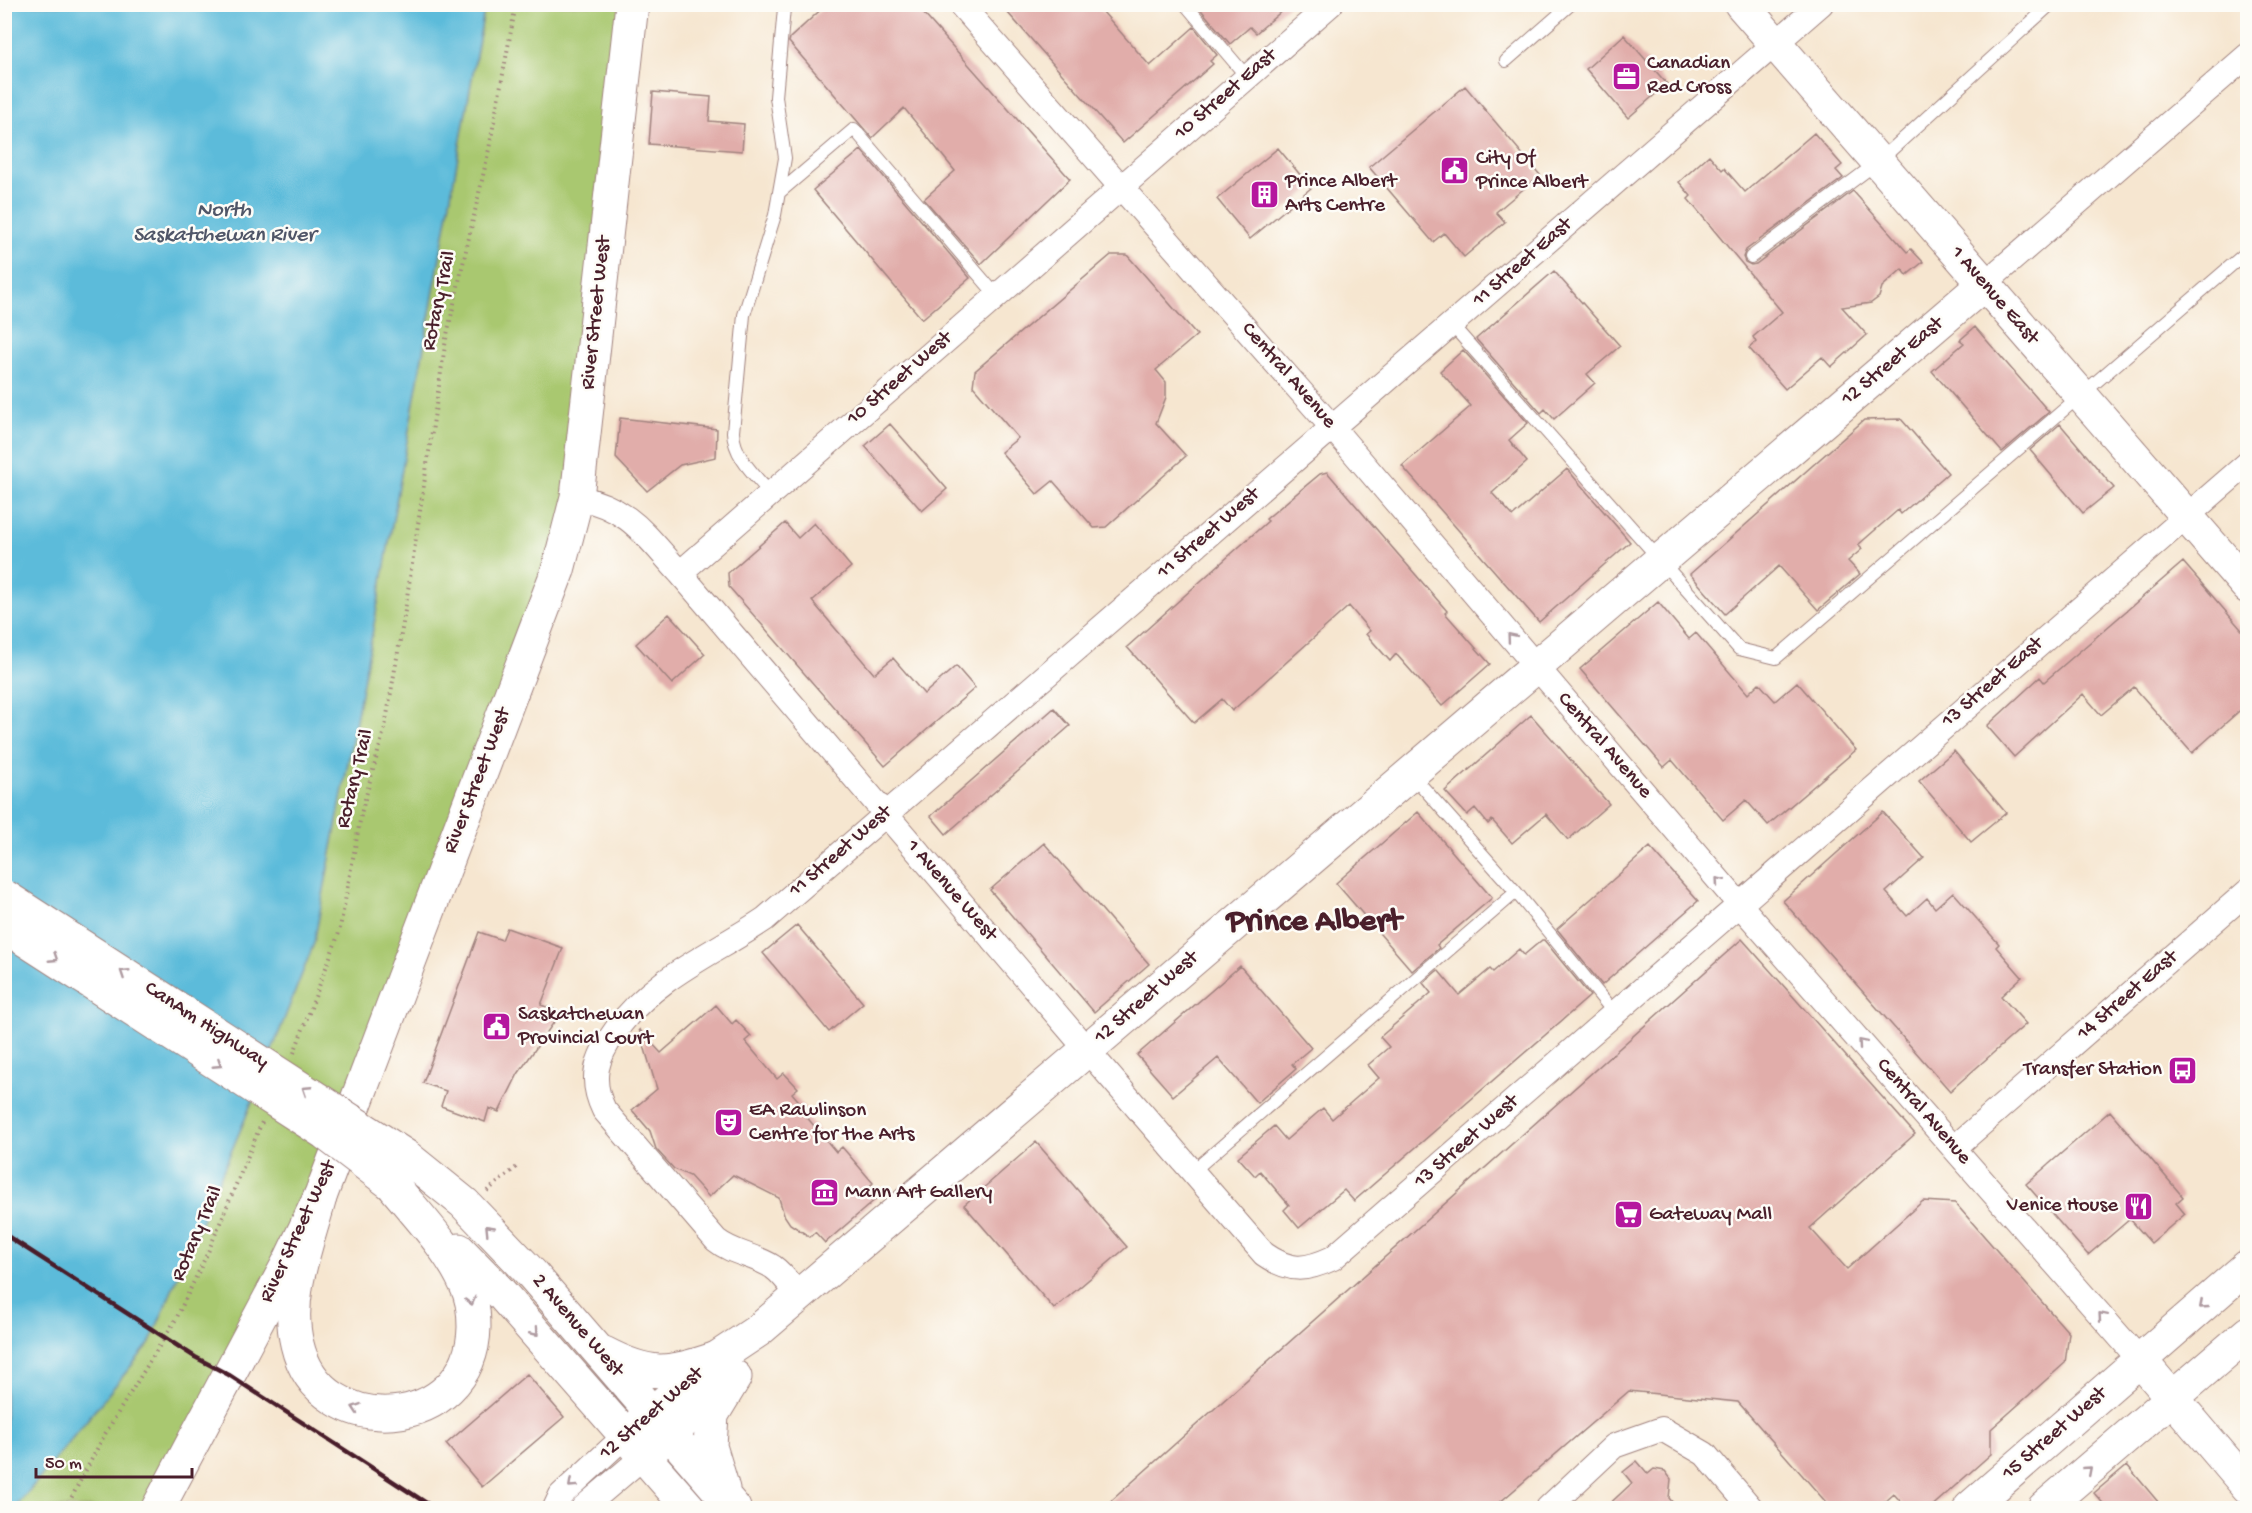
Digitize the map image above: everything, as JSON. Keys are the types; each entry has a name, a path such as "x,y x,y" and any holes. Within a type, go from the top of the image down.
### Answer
{"main road":[{"name":"River Street West","path":"158,1509 290,1260 320,1197 558,570 577,497 632,4"},
{"name":"1 Avenue East","path":"1741,4 2247,587"},
{"name":"12 Street East","path":"1535,666 1984,284"},
{"name":"12 Street West","path":"635,1446 726,1368 759,1330 1535,666"},
{"name":"CanAm Highway","path":"4,896 399,1171"},
{"name":"CanAm Highway","path":"4,926 350,1151 399,1171"},
{"path":"320,1197 295,1297 297,1345 306,1368 320,1387 340,1403 386,1415 411,1412 433,1401 452,1386 466,1365 474,1340 474,1313 466,1284 399,1171"},
{"name":"2 Avenue West","path":"399,1171 464,1203 532,1274 730,1504"},
{"name":"2 Avenue West","path":"399,1171 423,1211 499,1292 689,1509"},
{"name":"15 Street West","path":"1970,1509 2247,1266"},
{"path":"2044,1509 2247,1333"},
{"path":"599,1350 641,1370 658,1372 688,1368 726,1368 712,1415 710,1446 730,1504"},
{"name":"Central Avenue","path":"2140,1360 2247,1487"}],"street":[{"name":"Central Avenue","path":"960,4 1332,427 1739,904 2140,1360"},
{"name":"10 Street East","path":"1121,186 1331,4"},
{"name":"11 Street East","path":"1332,427 1821,4"},
{"name":"12 Street East","path":"1984,284 2247,55"},
{"name":"10 Street West","path":"680,573 1121,186"},
{"name":"11 Street West","path":"799,1296 774,1268 723,1246 708,1232 604,1110 596,1091 596,1070 601,1053 610,1038 637,1005 653,990 690,963 765,919 1332,427"},
{"name":"13 Street East","path":"1739,904 2247,463"},
{"name":"1 Avenue West","path":"577,497 604,504 631,520 680,573 1192,1172"},
{"name":"14 Street East","path":"1954,1148 2247,891"},
{"name":"13 Street West","path":"1192,1172 1264,1254 1278,1264 1296,1269 1316,1267 1333,1258 1739,904"},
{"path":"1548,1509 1614,1446 1662,1429 1705,1454 1751,1509"},
{"name":"12 Street West","path":"555,1509 561,1495 635,1446"},
{"name":"12 Street West","path":"583,1509 635,1446"}],"lane":[{"path":"1185,4 1247,77"},
{"path":"1506,61 1571,4"},
{"path":"1751,257 1878,162 2050,4"},
{"path":"770,493 739,455 733,443 733,432 744,315 768,241 780,192 785,158 776,97 784,8"},
{"path":"780,192 854,129 996,296"},
{"path":"1452,325 1739,649 1776,658 2247,251"},
{"path":"1410,773 1516,892 1615,1014"},
{"path":"1192,1172 1516,892"}],"path":[{"name":"Rotary Trail","path":"293,1056 339,933 362,810 385,728 446,339 489,149 516,4"},
{"name":"Rotary Trail","path":"66,1509 105,1434 176,1319 208,1252 264,1118"},
{"path":"485,1189 488,1191 518,1166"}],"green space":[{"path":"485,5 635,5 587,484 345,1108 229,1375 149,1508 15,1508 149,1344 245,1119 314,943 382,581"}],"water":[{"name":"North Saskatchewan River","path":"5,5 485,5 382,581 314,943 245,1119 149,1344 15,1508 5,1508"}],"building":[{"path":"827,4 915,4 1070,179 981,264 924,199 955,171 904,108 872,138 789,42 790,38"},
{"path":"1000,4 1096,4 1150,66 1194,27 1217,55 1210,61 1213,64 1123,143"},
{"path":"1196,4 1290,4 1256,33 1250,27 1230,44"},
{"name":"Canadian Red Cross","path":"1624,35 1667,84 1628,118 1586,69"},
{"name":"City Of Prince Albert","path":"1465,86 1540,175 1496,212 1505,222 1464,257 1444,233 1433,242 1369,167"},
{"path":"653,92 711,97 709,121 744,124 742,151 649,144"},
{"path":"1814,133 1842,165 1836,170 1843,178 1746,250 1743,257 1745,262 1751,265 1756,264 1853,191 1907,252 1911,249 1923,262 1907,275 1902,269 1882,287 1879,297 1871,303 1842,307 1867,335 1831,367 1822,357 1785,389 1749,348 1756,342 1753,337 1782,312 1688,199 1691,196 1679,182 1709,155 1745,192"},
{"name":"Prince Albert Arts Centre","path":"1278,148 1311,188 1250,239 1217,199"},
{"path":"861,150 970,278 922,319 813,190"},
{"path":"1111,255 1127,255 1197,335 1156,370 1166,382 1166,397 1156,423 1186,456 1106,527 1094,528 1053,481 1037,494 1001,452 1018,438 973,386 975,371"},
{"path":"1554,271 1620,346 1587,374 1595,383 1554,419 1545,409 1541,413 1476,339"},
{"path":"1975,327 2049,412 2002,452 1932,371 1964,343 1960,340"},
{"path":"1463,350 1528,423 1509,440 1527,462 1492,493 1513,516 1567,469 1630,542 1539,622 1402,466 1471,406 1440,371"},
{"path":"620,418 717,429 716,457 680,465 647,491 616,458"},
{"path":"1901,419 1948,473 1901,514 1898,510 1858,545 1862,549 1848,561 1860,574 1818,610 1779,566 1725,614 1690,574 1864,420"},
{"path":"890,424 947,489 922,511 865,446"},
{"path":"2060,424 2114,488 2083,513 2030,450"},
{"path":"1327,472 1490,664 1442,706 1396,654 1390,661 1366,634 1370,631 1349,606 1232,711 1222,699 1194,723 1127,647 1268,521 1266,519 1320,474"},
{"path":"785,523 798,538 814,523 851,567 812,601 874,674 893,658 924,694 956,666 975,688 885,766 729,587 728,573"},
{"path":"2183,562 2247,636 2247,704 2192,753 2134,687 2101,715 2083,694 2014,757 1987,726 2040,677 2044,682"},
{"path":"1658,602 1689,639 1696,633 1748,694 1759,683 1775,701 1797,682 1856,750 1768,825 1746,800 1723,820 1672,760 1664,767 1580,669"},
{"path":"669,614 705,654 672,684 636,644"},
{"path":"1054,708 1070,726 946,834 931,816"},
{"path":"1531,715 1609,804 1568,840 1546,814 1512,843 1492,820 1488,824 1475,808 1467,815 1445,791"},
{"path":"1954,751 2006,813 1971,842 1919,781"},
{"path":"1418,812 1492,898 1437,945 1439,948 1412,971 1336,883"},
{"path":"1883,812 1924,858 1886,892 1907,916 1927,898 1935,908 1953,892 1999,944 1996,947 2022,977 2001,996 2026,1024 1950,1091 1783,901"},
{"path":"1044,843 1149,964 1094,1012 990,890"},
{"path":"1650,847 1698,901 1602,985 1557,929"},
{"path":"797,925 863,1003 829,1032 763,953"},
{"name":"Saskatchewan Provincial Court","path":"507,928 563,948 541,1005 561,1012 518,1074 499,1112 489,1108 485,1122 441,1106 446,1091 423,1083 479,932 502,940"},
{"name":"Gateway Mall","path":"1742,939 1915,1134 1810,1228 1847,1269 1923,1201 1955,1203 2069,1333 2065,1363 1991,1429 1991,1454 1929,1509 1907,1509 1894,1494 1877,1509 1832,1509 1738,1402 1629,1391 1492,1509 1102,1509"},
{"path":"1542,940 1590,996 1354,1201 1344,1190 1299,1228 1284,1210 1289,1205 1260,1171 1255,1176 1238,1157 1274,1126 1286,1140 1323,1108 1332,1119 1379,1078 1368,1065 1389,1047 1380,1037 1431,993 1423,983 1438,970 1459,995 1490,969 1493,972 1519,949 1524,955"},
{"path":"1240,966 1311,1048 1292,1064 1296,1069 1257,1103 1218,1058 1173,1096 1137,1055"},
{"name":"EA Rawlinson Centre for the Arts","path":"716,1005 732,1024 736,1020 751,1036 745,1041 777,1079 784,1073 798,1088 792,1093 808,1112 805,1115 836,1152 842,1147 873,1183 868,1188 877,1198 825,1243 815,1232 810,1237 790,1224 784,1215 779,1198 733,1175 709,1197 690,1176 674,1169 656,1149 650,1131 632,1110 657,1089 639,1029 661,1053"},
{"path":"2110,1111 2183,1197 2176,1203 2185,1214 2151,1243 2130,1219 2088,1255 2026,1184"},
{"path":"1036,1142 1127,1247 1054,1309 964,1205"},
{"path":"527,1374 564,1417 482,1487 446,1444"},
{"path":"1637,1461 1648,1474 1654,1469 1665,1471 1671,1479 1669,1498 1678,1509 1604,1509 1632,1483 1623,1472"},
{"path":"2127,1465 2164,1509 2108,1509 2094,1493"}],"railway":[{"path":"4,1234 195,1357 229,1375 434,1508"}],"place":[{"name":"Canadian Red Cross","path":"1626,76"},
{"name":"City Of Prince Albert","path":"1455,171"},
{"name":"Prince Albert Arts Centre","path":"1264,194"},
{"name":"Saskatchewan Provincial Court","path":"497,1027"},
{"name":"Transfer Station","path":"2183,1070"},
{"name":"EA Rawlinson Centre for the Arts","path":"728,1123"},
{"name":"Mann Art Gallery","path":"824,1193"},
{"name":"Venice House","path":"2139,1206"},
{"name":"Gateway Mall","path":"1628,1215"}],"district":[{"name":"Prince Albert","path":"1314,923"}]}
